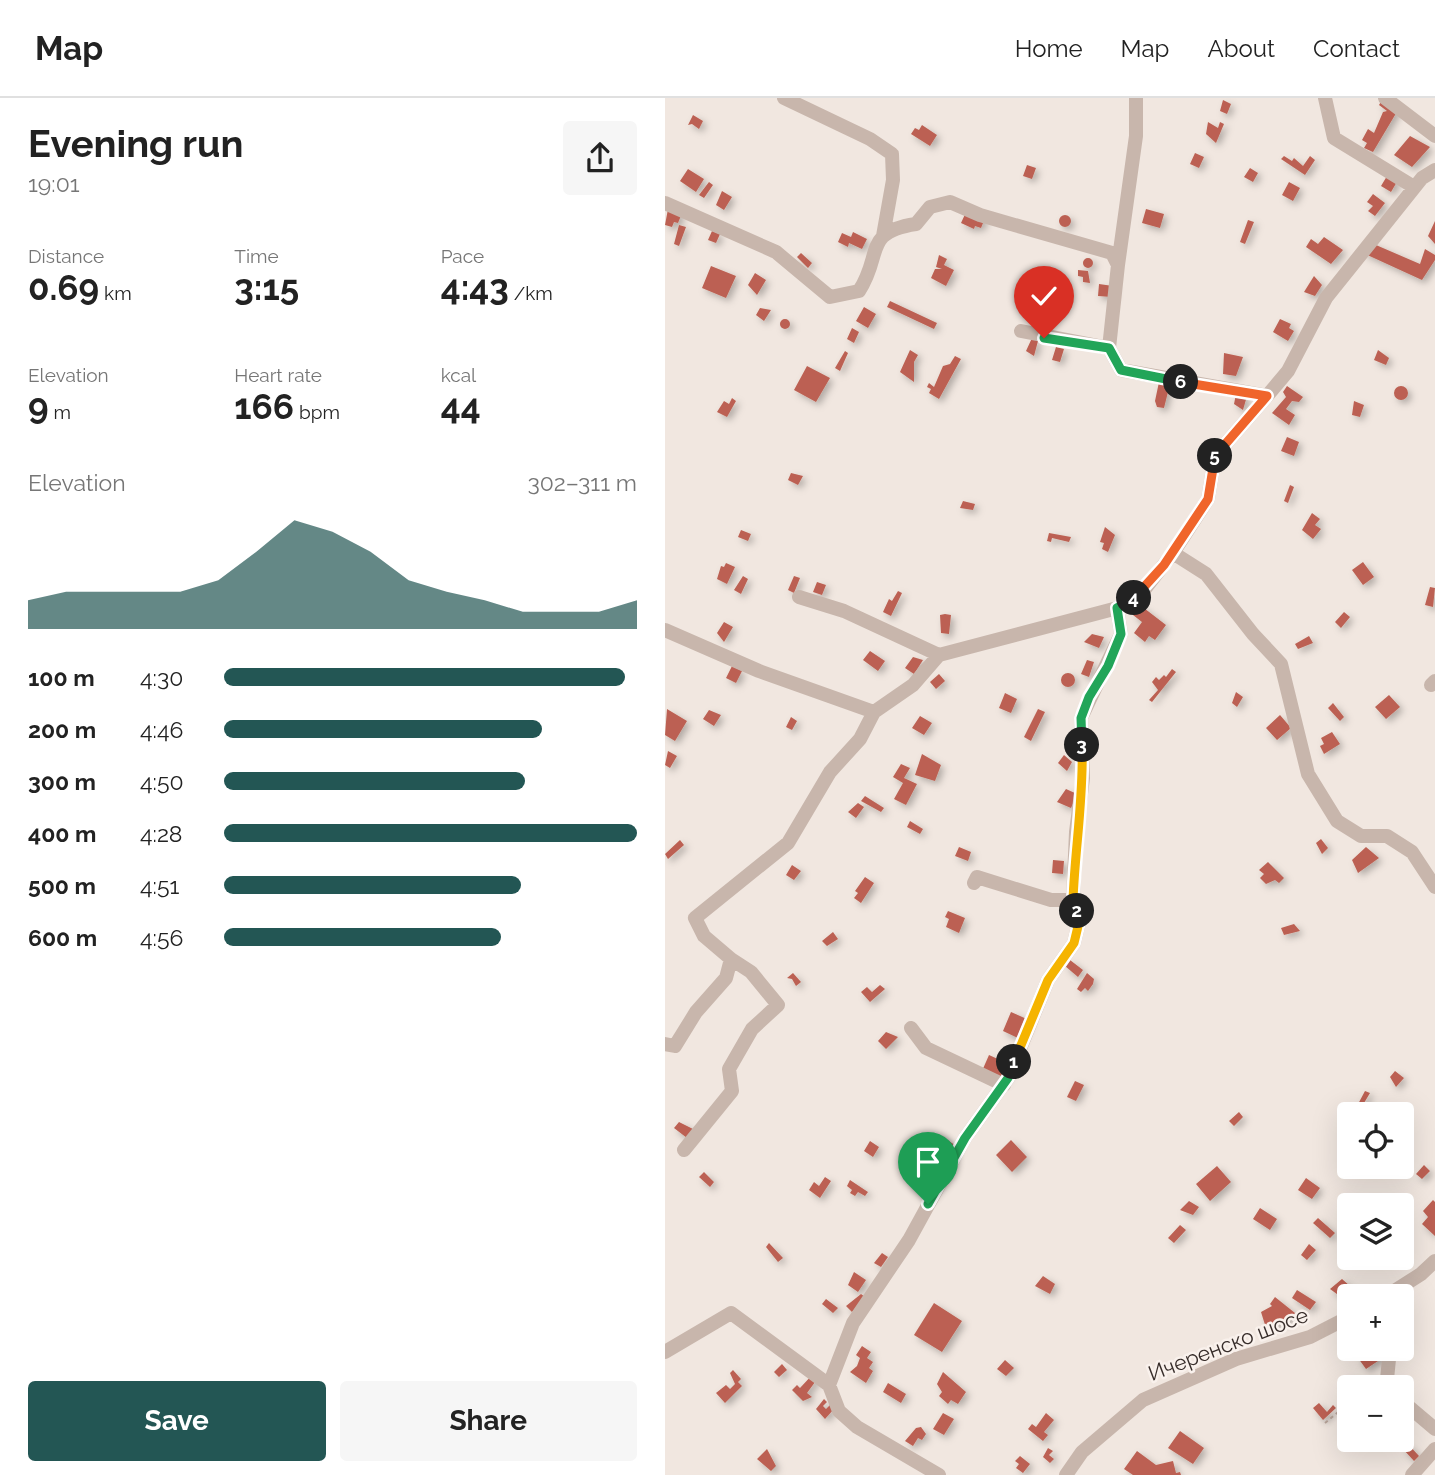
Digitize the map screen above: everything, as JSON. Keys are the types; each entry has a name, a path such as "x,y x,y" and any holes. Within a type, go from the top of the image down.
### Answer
{"street":[{"path":"784,98 870,139 892,154 893,180 883,236"},
{"path":"1136,98 1136,136 1109,348 1121,370 1267,396"},
{"path":"1325,98 1334,138 1415,187"},
{"path":"1385,98 1435,136"},
{"path":"684,1150 732,1091 729,1069 752,1029 778,1005 751,972 704,936 695,918 788,844 830,772 860,739 874,712 913,685 939,655 1125,606 1144,590 1173,553 1208,499 1215,456 1288,371 1326,298 1415,187 1435,170"},
{"path":"665,202 776,252 830,297 859,291 868,277 879,239 894,228 916,224 929,207 950,202 980,215 1112,253 1118,265"},
{"path":"1021,331 1044,338 1109,348"},
{"path":"1173,553 1206,574 1281,664 1308,774 1337,821 1361,836 1387,836 1412,852 1435,887"},
{"path":"799,597 844,611 939,655"},
{"path":"829,1385 853,1323 909,1240 965,1138 1004,1085 1048,980 1074,943 1080,918 1073,900 1076,832 1083,778 1081,718 1121,634 1117,608"},
{"path":"665,630 759,671 874,712"},
{"path":"974,883 977,877 1051,900 1073,900"},
{"path":"665,1044 675,1046 696,1012 726,978 731,959"},
{"path":"911,1028 926,1048 1004,1085"},
{"path":"1405,1284 1422,1274 1435,1261"},
{"path":"665,1352 731,1313 829,1385 839,1411 849,1420 939,1475"},
{"name":"Ичеренско шосе","path":"1066,1475 1082,1452 1143,1400 1236,1359 1310,1337 1337,1323"},
{"path":"1414,1411 1435,1429"},
{"path":"1412,1475 1435,1449"}],"path":[{"path":"1325,1423 1337,1413"}],"building":[{"path":"1223,100 1231,104 1227,114 1220,111"},
{"path":"1382,100 1398,110 1373,152 1364,148 1367,143 1362,140 1368,129 1374,133 1383,112 1387,111 1379,105"},
{"path":"693,115 703,121 699,129 692,124 688,125"},
{"path":"1208,122 1218,128 1220,122 1224,124 1216,143 1206,134"},
{"path":"922,125 937,135 930,146 911,134 915,128 919,130"},
{"path":"1410,136 1430,147 1412,167 1394,155"},
{"path":"1195,153 1204,157 1199,168 1190,164"},
{"path":"1284,156 1292,161 1294,158 1303,166 1310,156 1315,160 1305,175 1281,159"},
{"path":"1027,165 1036,168 1032,179 1023,176"},
{"path":"1250,168 1258,173 1253,182 1244,177"},
{"path":"688,169 704,179 696,192 680,181"},
{"path":"1387,176 1398,180 1391,192 1381,186"},
{"path":"709,182 713,185 704,198 699,195"},
{"path":"1289,182 1300,188 1293,201 1282,195"},
{"path":"722,191 732,197 724,210 716,205"},
{"path":"1373,194 1385,203 1375,216 1368,211 1373,206 1367,202"},
{"path":"668,209 682,213 678,223 674,222 672,227 665,225"},
{"path":"1146,209 1164,214 1160,228 1142,223"},
{"path":"967,210 985,218 981,228 975,226 974,229 961,223"},
{"path":"1065,215 1071,221 1065,227 1059,221"},
{"path":"1248,220 1254,222 1245,244 1240,242"},
{"path":"1435,221 1435,244 1428,236"},
{"path":"679,225 686,227 679,246 674,244"},
{"path":"712,231 720,234 716,243 708,240"},
{"path":"853,232 867,239 862,249 849,243 848,247 838,242 842,233 851,237"},
{"path":"1324,237 1343,250 1331,264 1306,247 1311,239 1318,244"},
{"path":"1369,242 1420,264 1425,249 1435,255 1435,260 1422,280 1363,253"},
{"path":"801,253 812,263 808,268 797,257"},
{"path":"939,255 947,259 944,265 954,270 946,286 931,278 935,269 942,269 936,267"},
{"path":"1088,258 1092,259 1092,267 1088,268 1084,267 1083,263 1084,259"},
{"path":"711,266 736,276 726,298 702,288"},
{"path":"1078,270 1088,271 1090,283 1083,282 1083,277 1078,276"},
{"path":"755,273 766,280 757,295 748,285"},
{"path":"1314,276 1322,285 1315,296 1304,292"},
{"path":"1099,284 1113,286 1112,297 1098,296"},
{"path":"890,301 937,323 934,329 887,307"},
{"path":"864,307 876,314 868,328 856,321"},
{"path":"760,308 771,310 764,321 756,315"},
{"path":"785,319 789,320 789,328 785,329 781,328 780,324 781,320"},
{"path":"1280,319 1291,324 1289,328 1294,331 1288,341 1273,332"},
{"path":"852,328 859,332 854,343 847,339"},
{"path":"1032,338 1038,341 1034,356 1026,351"},
{"path":"1056,347 1064,349 1060,362 1052,360"},
{"path":"910,350 918,355 914,362 914,382 900,372"},
{"path":"1378,350 1389,358 1386,365 1374,360"},
{"path":"845,351 848,353 840,371 835,368"},
{"path":"1224,353 1243,357 1236,376 1223,374"},
{"path":"955,356 961,359 939,399 929,393 931,389 927,387 929,383 934,387 943,366 950,364"},
{"path":"807,366 830,378 816,402 794,390"},
{"path":"1159,382 1170,384 1164,408 1157,407 1155,401"},
{"path":"1287,386 1303,397 1299,402 1292,401 1286,409 1295,415 1289,425 1272,413 1286,397 1283,392"},
{"path":"1401,386 1406,388 1406,398 1401,400 1396,398 1394,393 1396,388"},
{"path":"1236,394 1247,396 1243,410 1234,404"},
{"path":"732,398 736,401 727,417 717,412 724,401 729,404"},
{"path":"1354,401 1364,405 1360,417 1352,415"},
{"path":"1287,437 1299,442 1294,456 1281,451"},
{"path":"791,473 803,476 798,485 788,480"},
{"path":"1290,485 1294,487 1288,503 1284,501"},
{"path":"963,501 975,504 973,510 960,508"},
{"path":"1312,513 1320,519 1315,525 1321,529 1313,539 1302,530"},
{"path":"1105,527 1115,535 1108,552 1102,549 1104,543 1100,542"},
{"path":"741,530 751,534 748,541 738,537"},
{"path":"1049,533 1071,537 1069,542 1052,538 1051,542 1047,541"},
{"path":"1363,562 1374,577 1363,585 1352,570"},
{"path":"726,563 735,567 727,584 717,579 721,566 724,567"},
{"path":"743,576 748,579 741,594 734,590"},
{"path":"794,576 800,578 794,593 788,590"},
{"path":"817,582 826,585 822,595 813,592"},
{"path":"1430,587 1435,588 1433,607 1425,605"},
{"path":"898,591 902,593 891,616 883,612 889,599 892,601"},
{"path":"1140,605 1166,625 1155,640 1149,636 1145,642 1134,633 1142,622 1133,615"},
{"path":"1344,612 1350,617 1341,628 1335,622"},
{"path":"940,615 951,615 949,634 941,633"},
{"path":"724,622 733,627 724,642 717,633"},
{"path":"1092,634 1104,637 1099,648 1084,642"},
{"path":"1309,636 1313,643 1298,649 1295,644"},
{"path":"870,651 885,661 878,671 863,660"},
{"path":"913,657 923,660 914,674 905,668"},
{"path":"1087,660 1094,662 1089,677 1081,674"},
{"path":"732,666 742,671 736,683 726,678"},
{"path":"1172,669 1176,672 1152,702 1149,700 1158,690 1152,682 1156,677 1159,680 1164,675 1166,677"},
{"path":"1065,673 1071,673 1075,680 1071,687 1065,687 1061,683 1061,677"},
{"path":"939,674 945,681 936,689 930,682"},
{"path":"1236,692 1243,697 1237,707 1232,703"},
{"path":"1005,693 1017,699 1011,713 999,708"},
{"path":"1389,695 1400,707 1386,719 1375,707"},
{"path":"1333,703 1344,717 1340,721 1328,708"},
{"path":"667,709 687,721 675,741 665,735"},
{"path":"1038,709 1045,712 1031,741 1024,737"},
{"path":"709,710 721,715 714,726 703,719"},
{"path":"1280,715 1291,728 1277,740 1266,728"},
{"path":"920,716 932,723 924,735 912,728"},
{"path":"791,717 797,721 792,730 786,727"},
{"path":"1332,732 1340,744 1324,754 1320,746 1324,744 1321,738"},
{"path":"668,751 677,756 670,768 665,765"},
{"path":"922,754 941,765 935,781 915,775"},
{"path":"1064,755 1072,762 1067,771 1058,763"},
{"path":"901,764 910,768 904,778 917,784 906,805 894,799 903,783 893,777"},
{"path":"1066,789 1077,794 1071,808 1057,802"},
{"path":"865,796 884,808 881,812 861,801"},
{"path":"858,803 864,807 856,818 848,812"},
{"path":"910,821 923,829 920,834 907,827"},
{"path":"1321,839 1328,848 1322,854 1316,843"},
{"path":"680,840 684,845 668,859 665,854"},
{"path":"959,847 971,852 968,861 955,856"},
{"path":"1366,847 1379,858 1358,873 1352,860"},
{"path":"1053,860 1064,861 1063,874 1052,873"},
{"path":"1268,862 1284,878 1279,883 1275,880 1266,884 1260,878 1264,874 1259,870"},
{"path":"792,865 801,871 794,880 786,875"},
{"path":"865,877 874,883 861,903 854,898 858,893 855,891"},
{"path":"948,911 965,918 959,933 946,927 949,919 945,917"},
{"path":"1294,924 1300,931 1284,935 1281,928"},
{"path":"833,932 838,939 827,946 822,941"},
{"path":"1070,960 1083,970 1078,977 1065,966"},
{"path":"793,973 801,982 796,986 792,979 787,978"},
{"path":"1087,973 1094,979 1093,984 1088,991 1085,988 1081,992 1077,989"},
{"path":"880,985 885,989 870,1002 861,992 867,987 872,992"},
{"path":"1011,1012 1029,1020 1020,1039 1003,1031"},
{"path":"886,1032 898,1037 886,1049 878,1041"},
{"path":"989,1055 1011,1065 1004,1081 982,1071"},
{"path":"1395,1071 1404,1078 1396,1087 1390,1077"},
{"path":"1075,1081 1084,1085 1076,1101 1067,1097"},
{"path":"1365,1091 1370,1093 1365,1102 1359,1102"},
{"path":"1239,1112 1243,1117 1234,1126 1229,1121"},
{"path":"679,1122 693,1129 687,1138 674,1128"},
{"path":"938,1134 958,1147 946,1166 926,1153"},
{"path":"1011,1140 1027,1157 1012,1172 996,1155"},
{"path":"870,1141 879,1147 873,1157 864,1151"},
{"path":"922,1165 942,1177 930,1196 910,1184"},
{"path":"1424,1165 1430,1171 1422,1179 1416,1174"},
{"path":"1217,1166 1231,1182 1210,1201 1196,1184"},
{"path":"704,1172 714,1182 710,1187 699,1177"},
{"path":"825,1177 831,1181 820,1198 809,1190 814,1182 819,1186"},
{"path":"1306,1178 1320,1188 1312,1199 1298,1190"},
{"path":"850,1180 868,1192 865,1196 858,1192 855,1196 850,1193 852,1190 847,1186"},
{"path":"1433,1200 1435,1236 1422,1224 1428,1217 1423,1211"},
{"path":"1189,1201 1199,1207 1193,1215 1180,1210"},
{"path":"1260,1208 1277,1219 1270,1230 1253,1219"},
{"path":"1318,1218 1335,1233 1330,1238 1313,1223"},
{"path":"1180,1225 1186,1230 1174,1243 1168,1238"},
{"path":"769,1243 783,1258 778,1262 766,1247"},
{"path":"1309,1244 1316,1250 1307,1260 1301,1255"},
{"path":"882,1253 888,1257 881,1267 874,1263"},
{"path":"854,1272 866,1280 858,1292 848,1285"},
{"path":"1043,1276 1055,1284 1050,1294 1035,1286"},
{"path":"1342,1279 1348,1284 1337,1284 1337,1294 1330,1289"},
{"path":"1297,1290 1316,1302 1310,1310 1292,1298"},
{"path":"861,1294 865,1297 852,1312 846,1306"},
{"path":"1275,1297 1295,1313 1289,1320 1266,1328 1261,1312 1272,1306 1270,1304"},
{"path":"826,1299 838,1308 833,1313 822,1304"},
{"path":"934,1303 962,1321 942,1352 914,1335"},
{"path":"862,1346 871,1352 867,1358 873,1362 869,1368 873,1371 866,1383 850,1372 857,1366 860,1358 856,1355"},
{"path":"1005,1360 1014,1368 1006,1376 997,1369"},
{"path":"1360,1361 1378,1361 1366,1369"},
{"path":"782,1364 787,1370 779,1377 774,1372"},
{"path":"733,1370 741,1379 738,1382 742,1386 725,1403 716,1393 726,1385 730,1389 735,1384 730,1373"},
{"path":"943,1372 966,1392 958,1404 951,1400 948,1404 939,1396 942,1392 937,1384"},
{"path":"813,1374 818,1378 807,1393 812,1397 803,1401 792,1390 797,1385 800,1388"},
{"path":"888,1383 906,1394 901,1403 883,1392"},
{"path":"824,1399 827,1402 823,1406 826,1409 830,1405 834,1409 825,1419 816,1409"},
{"path":"1319,1403 1327,1412 1333,1405 1336,1408 1323,1420 1313,1408"},
{"path":"943,1413 954,1419 944,1435 933,1429"},
{"path":"1046,1413 1054,1420 1044,1432 1048,1435 1043,1441 1028,1429 1032,1424 1036,1427"},
{"path":"921,1427 926,1434 922,1440 918,1438 913,1446 905,1441 916,1428"},
{"path":"1180,1431 1204,1448 1193,1464 1168,1448"},
{"path":"1048,1448 1053,1451 1049,1455 1054,1459 1050,1463 1043,1457"},
{"path":"767,1449 776,1466 771,1471 757,1459"},
{"path":"1137,1451 1156,1465 1173,1461 1176,1473 1180,1472 1181,1475 1133,1475 1124,1469"},
{"path":"1414,1451 1419,1456 1414,1461 1406,1452"},
{"path":"1020,1456 1030,1464 1023,1473 1016,1468 1019,1464 1015,1461"}],"route":[{"path":"928,1204 965,1138 992,1104 1008,1078 1048,980 1074,943 1080,918 1073,900 1076,832 1083,778 1081,718 1121,634 1117,608 1125,606 1144,590 1164,565 1208,499 1215,456 1267,396 1255,396 1121,370 1109,348 1044,338"}]}
